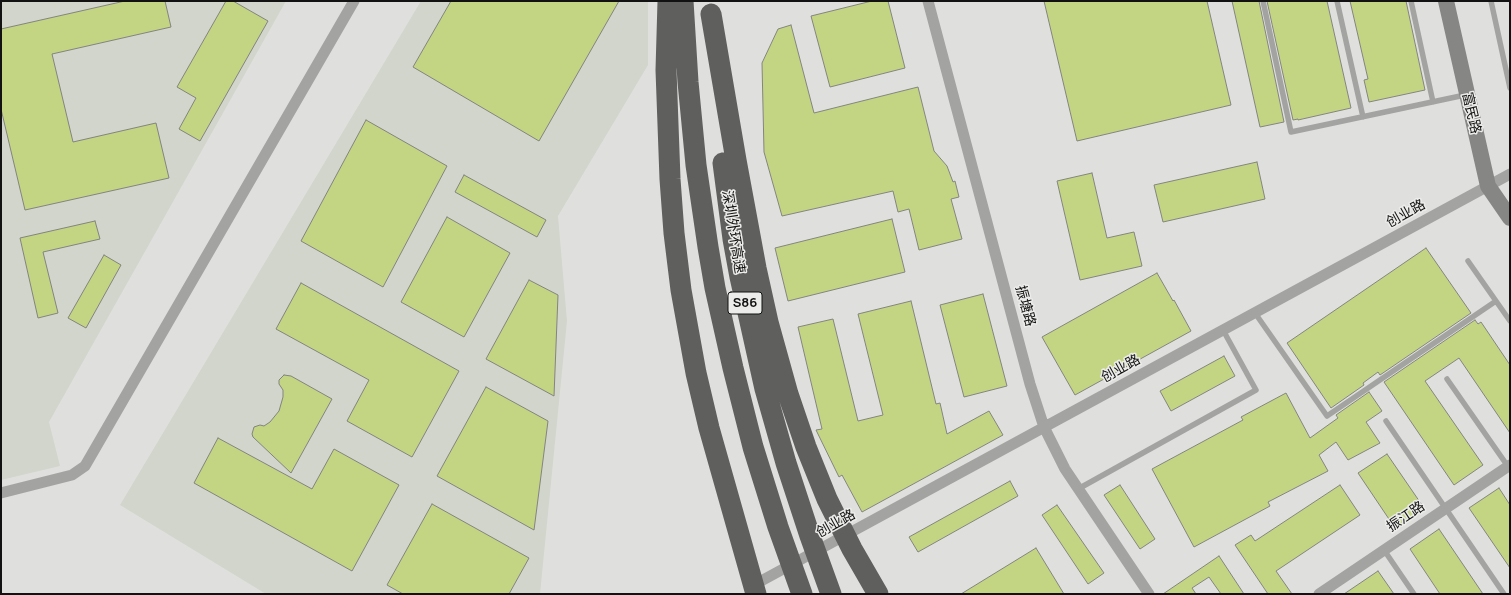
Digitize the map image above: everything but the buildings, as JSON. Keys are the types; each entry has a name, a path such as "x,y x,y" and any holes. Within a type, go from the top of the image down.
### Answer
{"highway":[{"path":"668,1 666,70 670,179 674,233 681,290 696,373 751,592"},
{"name":"深圳外环高速","path":"683,1 688,82 702,213 715,288 731,362 750,434 778,527 802,594"},
{"path":"711,7 736,160 756,268 768,322 788,394 804,441 827,499 852,549 878,594"},
{"name":"深圳外环高速","path":"711,7 716,89 723,165 733,239 746,307 765,389 786,463 831,594"}],"street":[{"path":"1,493 72,475 85,466 354,1"},
{"name":"振塘路","path":"928,1 1028,376 1044,427 1065,469 1149,594"},
{"name":"富民路","path":"1446,1 1488,186 1510,218"},
{"name":"创业路","path":"751,592 1044,427 1510,174"},
{"name":"振江路","path":"1324,593 1384,550 1509,467"}],"lane":[{"path":"1263,1 1291,132 1467,95"},
{"path":"1337,1 1363,117"},
{"path":"1411,1 1433,102"},
{"path":"1491,1 1510,88"},
{"path":"1468,261 1510,321"},
{"path":"1255,313 1327,416 1496,301"},
{"path":"1078,489 1256,390 1223,330"},
{"path":"1447,379 1509,467"},
{"path":"1386,421 1504,594"},
{"path":"1384,550 1414,594"}],"shaded area":[{"path":"1,1 286,1 49,422 60,466 1,480"},
{"path":"421,1 648,1 648,65 558,216 567,321 540,594 266,594 120,505"}]}
